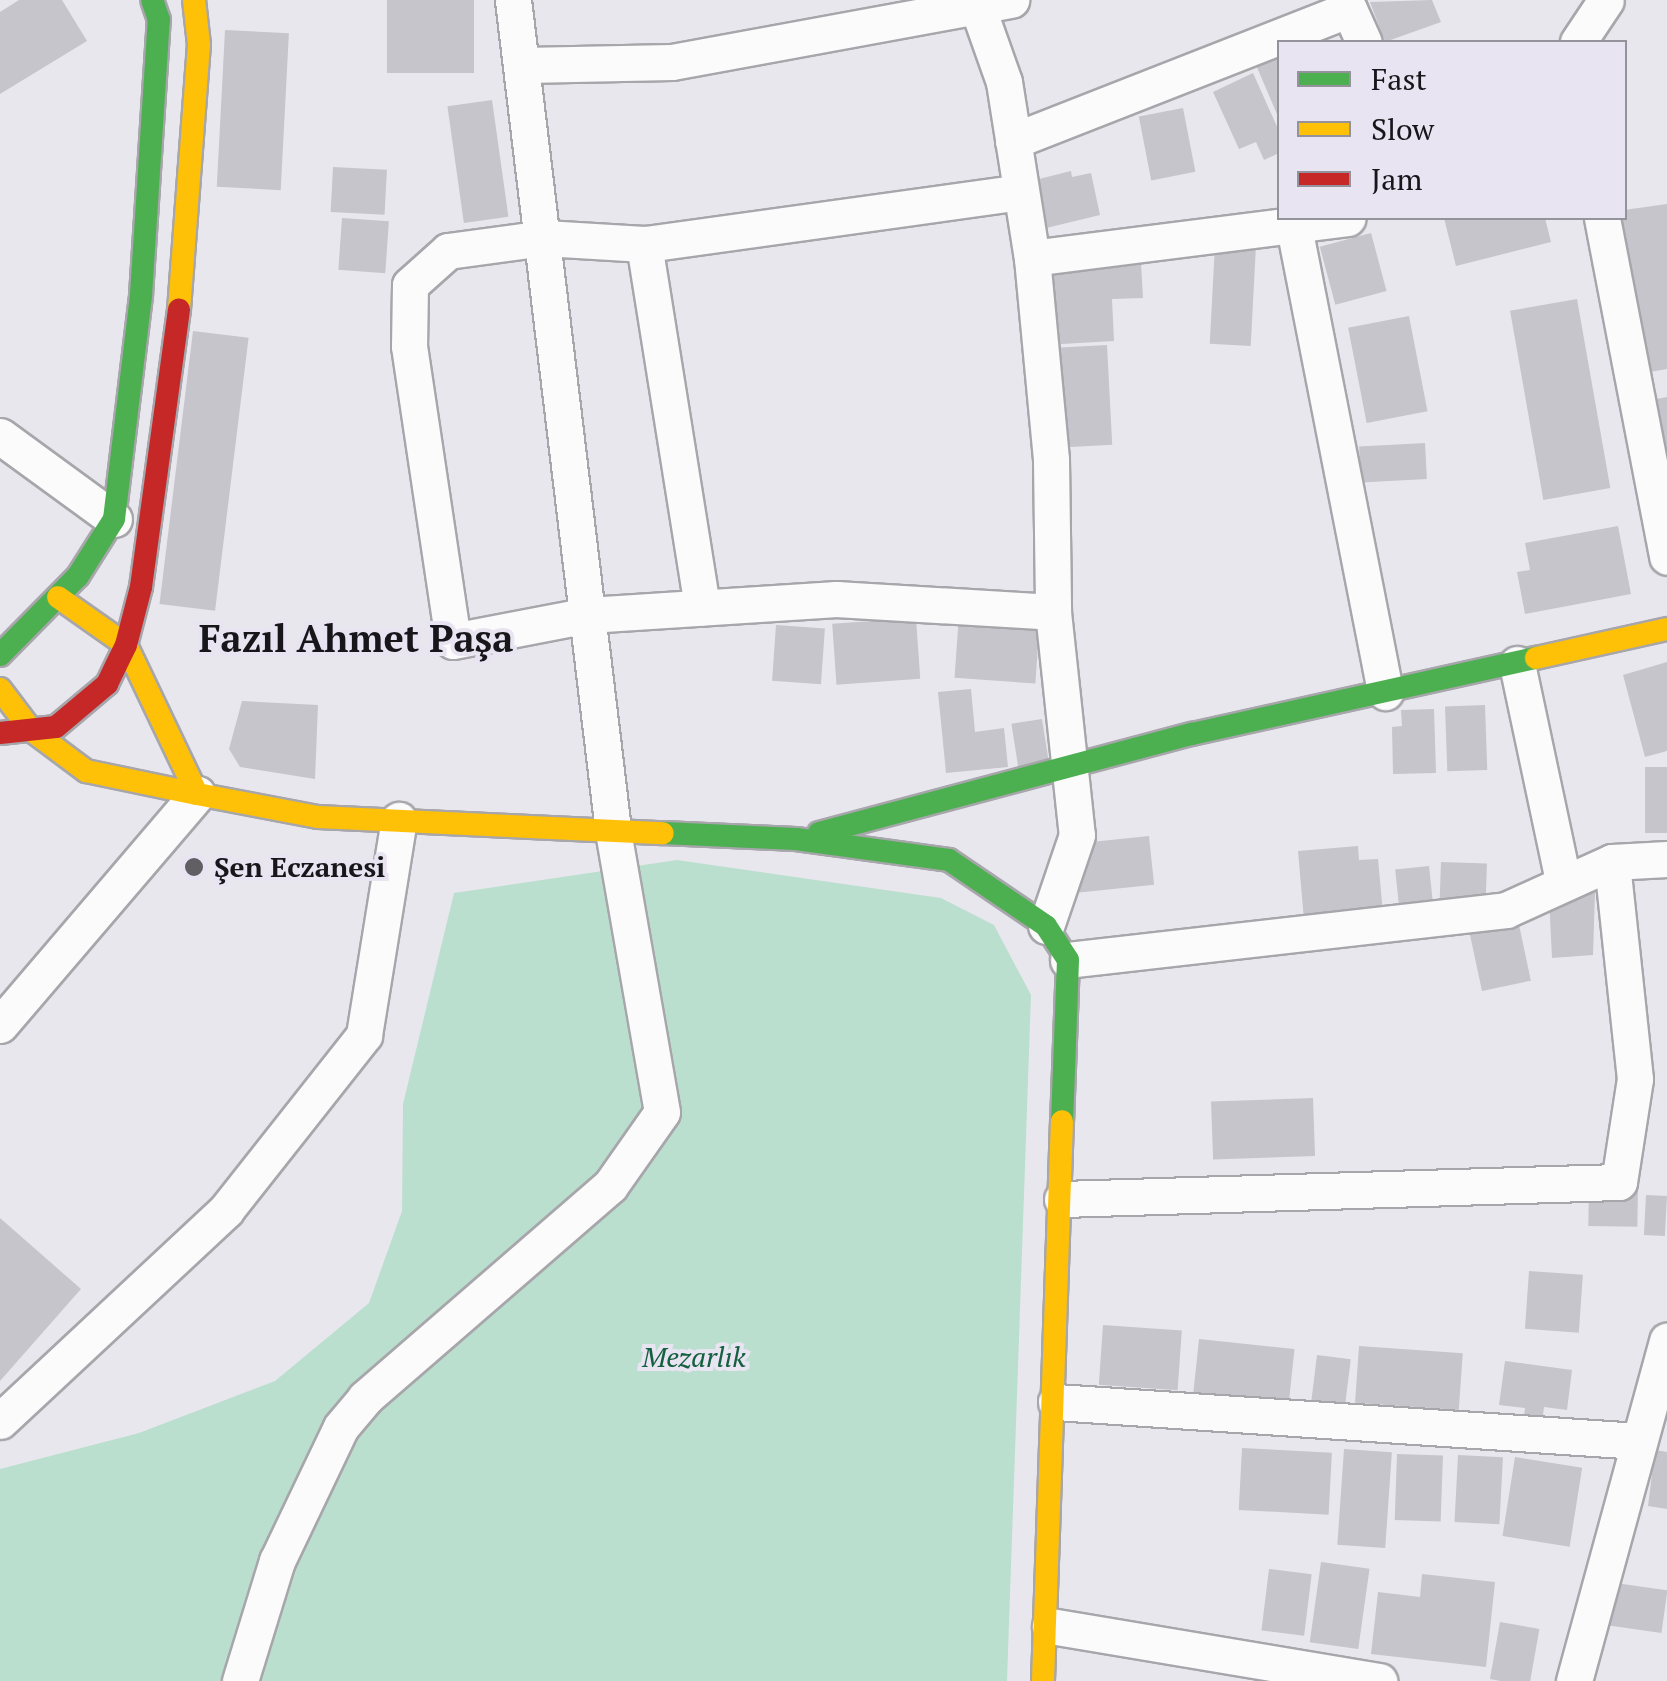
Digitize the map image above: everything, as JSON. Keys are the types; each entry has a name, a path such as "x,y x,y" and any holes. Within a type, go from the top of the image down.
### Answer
{"street":[{"path":"0,655 58,598 114,519 142,275 160,20 152,0"},
{"path":"0,733 56,727 107,684 126,646 141,587 180,302 199,44 194,0"},
{"path":"240,1681 277,1561 341,1427 365,1398 610,1186 662,1112 612,830 514,0"},
{"path":"1579,40 1606,0"},
{"path":"524,64 672,62 988,3 1032,258 1051,460 1053,612 1077,835 1046,926"},
{"path":"1013,141 1349,9 1363,40"},
{"path":"1021,192 644,244 544,238 448,251 425,266 410,285 409,346 454,641 588,614 836,599 1053,612"},
{"path":"1032,258 1335,220"},
{"path":"1602,220 1667,557"},
{"path":"1294,227 1386,692"},
{"path":"644,244 702,607"},
{"path":"0,436 114,519"},
{"path":"58,598 126,646 197,794"},
{"path":"796,838 1067,767 1667,629"},
{"path":"1517,664 1563,881"},
{"path":"0,689 30,730 86,771 318,817 796,838 949,860 1046,926 1068,960 1050,1626 1043,1681"},
{"path":"0,1025 197,794"},
{"path":"0,1421 226,1210 364,1036 399,820"},
{"path":"1068,960 1506,910 1612,862 1667,858"},
{"path":"1062,1199 1619,1182 1634,1078 1612,862"},
{"path":"1574,1681 1667,1340"},
{"path":"1056,1402 1640,1441"},
{"path":"1050,1626 1379,1681"}],"green space":[{"name":"Mezarlık","path":"677,860 941,898 994,925 1031,995 1007,1681 0,1681 0,1469 139,1433 275,1381 369,1303 402,1211 403,1104 454,893"}],"building":[{"path":"19,0 62,0 87,41 0,94 0,12"},
{"path":"387,0 474,0 474,73 387,73"},
{"path":"1432,0 1441,22 1384,40 1370,2"},
{"path":"225,30 289,33 281,190 217,187"},
{"path":"1277,56 1277,114 1256,65"},
{"path":"1253,73 1277,127 1277,154 1264,160 1256,142 1239,149 1213,92"},
{"path":"492,100 508,217 464,223 447,106"},
{"path":"1183,108 1195,172 1151,180 1139,117"},
{"path":"333,167 387,170 385,215 331,212"},
{"path":"1071,171 1072,177 1091,173 1100,215 1038,230 1027,182"},
{"path":"1667,204 1667,369 1644,373 1619,220 1627,220 1627,210"},
{"path":"342,218 389,221 385,273 338,270"},
{"path":"1444,220 1546,220 1551,242 1456,266"},
{"path":"1371,233 1387,291 1335,305 1320,247"},
{"path":"1215,244 1256,246 1251,346 1210,344"},
{"path":"1141,263 1143,298 1112,299 1114,341 1044,345 1041,268"},
{"path":"1577,299 1610,488 1543,500 1510,311"},
{"path":"1409,316 1428,411 1367,423 1348,328"},
{"path":"193,331 249,338 215,611 159,604"},
{"path":"1107,345 1112,445 1061,448 1056,348"},
{"path":"1667,397 1667,462 1665,463 1651,400"},
{"path":"1425,443 1427,479 1361,482 1359,446"},
{"path":"1618,526 1631,594 1525,614 1517,572 1530,570 1525,543"},
{"path":"959,614 1040,620 1035,683 955,678"},
{"path":"916,618 920,679 836,685 832,624"},
{"path":"776,625 825,628 821,684 772,681"},
{"path":"1667,662 1667,751 1645,757 1623,675"},
{"path":"971,689 975,732 1004,728 1008,767 946,773 938,692"},
{"path":"242,701 318,705 315,779 240,767 229,749"},
{"path":"1485,705 1487,770 1447,771 1445,706"},
{"path":"1434,709 1436,773 1393,774 1392,727 1402,726 1401,710"},
{"path":"1042,719 1049,761 1018,766 1011,724"},
{"path":"1645,767 1667,767 1667,833 1645,833"},
{"path":"1149,836 1154,885 1080,893 1074,844"},
{"path":"1358,846 1359,860 1378,859 1383,913 1304,920 1298,851"},
{"path":"1441,862 1487,864 1486,905 1440,903"},
{"path":"1429,866 1433,905 1399,908 1395,870"},
{"path":"1595,892 1593,955 1552,958 1549,897"},
{"path":"1518,920 1531,981 1482,991 1469,930"},
{"path":"1313,1098 1315,1156 1213,1160 1211,1102"},
{"path":"1589,1188 1638,1189 1637,1227 1588,1226"},
{"path":"1646,1195 1667,1196 1665,1236 1644,1235"},
{"path":"0,1218 81,1289 0,1381"},
{"path":"1529,1271 1583,1275 1579,1333 1525,1329"},
{"path":"1103,1325 1182,1331 1178,1390 1099,1385"},
{"path":"1199,1339 1294,1349 1289,1403 1193,1393"},
{"path":"1359,1346 1463,1353 1459,1410 1355,1403"},
{"path":"1317,1355 1351,1359 1344,1414 1310,1410"},
{"path":"1505,1361 1572,1370 1567,1410 1544,1407 1541,1432 1522,1430 1525,1408 1499,1405"},
{"path":"1242,1448 1332,1453 1329,1515 1239,1510"},
{"path":"1344,1449 1392,1452 1385,1548 1337,1545"},
{"path":"1655,1450 1667,1452 1667,1509 1648,1506"},
{"path":"1397,1454 1443,1456 1441,1522 1395,1520"},
{"path":"1458,1455 1503,1457 1499,1524 1454,1522"},
{"path":"1515,1457 1582,1468 1570,1547 1502,1536"},
{"path":"1321,1562 1370,1569 1358,1649 1310,1642"},
{"path":"1269,1569 1312,1574 1304,1636 1261,1631"},
{"path":"1422,1574 1495,1582 1486,1667 1371,1654 1378,1592 1420,1597"},
{"path":"1608,1582 1667,1590 1661,1633 1602,1625"},
{"path":"1500,1622 1539,1629 1530,1681 1490,1679"}],"traffic: fast":[{"path":"0,655 78,576 114,519 141,295 159,20 152,0"},
{"path":"819,833 1192,734 1536,658"},
{"path":"663,833 796,839 949,860 1046,926 1068,960 1062,1121"}],"traffic: slow":[{"path":"179,310 199,45 194,0"},
{"path":"0,689 31,730 86,771 197,794 126,645 58,597"},
{"path":"1536,658 1667,629"},
{"path":"197,794 318,817 663,833"},
{"path":"1043,1681 1062,1121"}],"traffic: jam":[{"path":"0,733 56,727 107,684 126,645 141,587 179,310"}],"place":[{"name":"Şen Eczanesi","path":"194,867"}],"district":[{"name":"Fazıl Ahmet Paşa","path":"356,639"}]}
